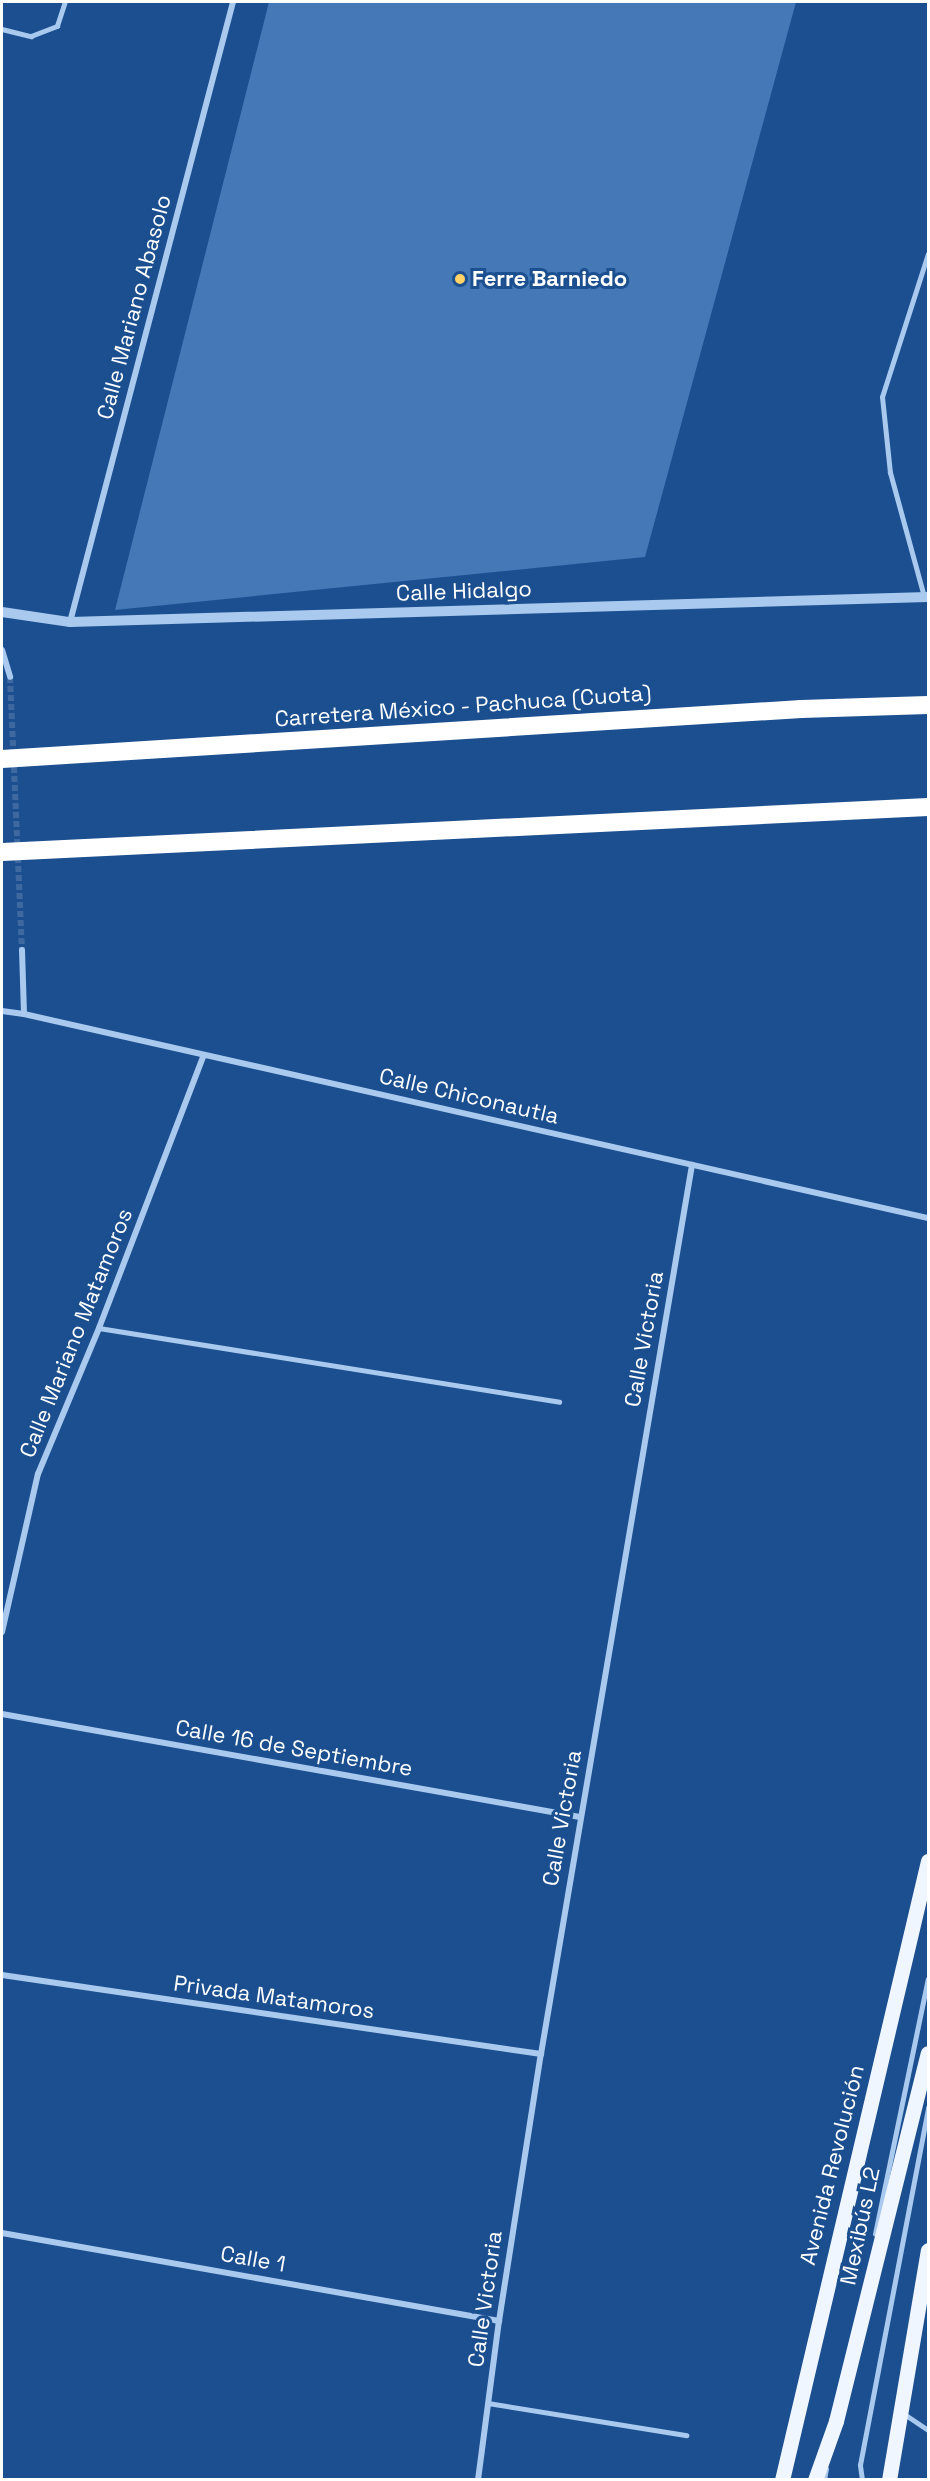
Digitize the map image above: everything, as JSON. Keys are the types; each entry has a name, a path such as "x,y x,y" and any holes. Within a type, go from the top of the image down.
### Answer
{"highway":[{"name":"Carretera México - Pachuca (Cuota)","path":"2,759 801,709 928,705"},
{"path":"2,852 928,807"}],"main road":[{"name":"Avenida Revolución","path":"783,2478 928,1861"},
{"path":"815,2480 836,2421 928,2053"},
{"path":"889,2480 928,2250"}],"street":[{"name":"Calle Mariano Abasolo","path":"70,622 233,2"},
{"name":"Calle Hidalgo","path":"2,612 70,622 926,597"},
{"path":"2,650 10,677"},
{"path":"22,950 24,1014"},
{"name":"Calle Chiconautla","path":"2,1011 24,1014 928,1218"},
{"name":"Calle Mariano Matamoros","path":"2,1632 38,1474 99,1328 204,1055"},
{"name":"Calle Victoria","path":"478,2480 499,2321 541,2054 692,1165"},
{"name":"Calle 16 de Septiembre","path":"2,1714 580,1817"},
{"name":"Privada Matamoros","path":"2,1975 541,2054"},
{"name":"Calle 1","path":"2,2233 499,2321"}],"lane":[{"path":"2,29 32,36 57,26 65,2"},
{"path":"926,597 890,473 882,396 928,254"},
{"path":"99,1328 560,1402"},
{"name":"Mexibús L2","path":"824,2480 928,1979"},
{"name":"Mexibús L2","path":"862,2480 860,2465 928,2107"},
{"path":"488,2403 686,2435"},
{"path":"901,2411 928,2430"}],"building":[{"name":"Ferre Barniedo","path":"269,2 796,2 645,557 115,610"}],"tunnel":[{"path":"10,677 22,950"}],"place":[{"name":"Ferre Barniedo","path":"460,279"}]}
